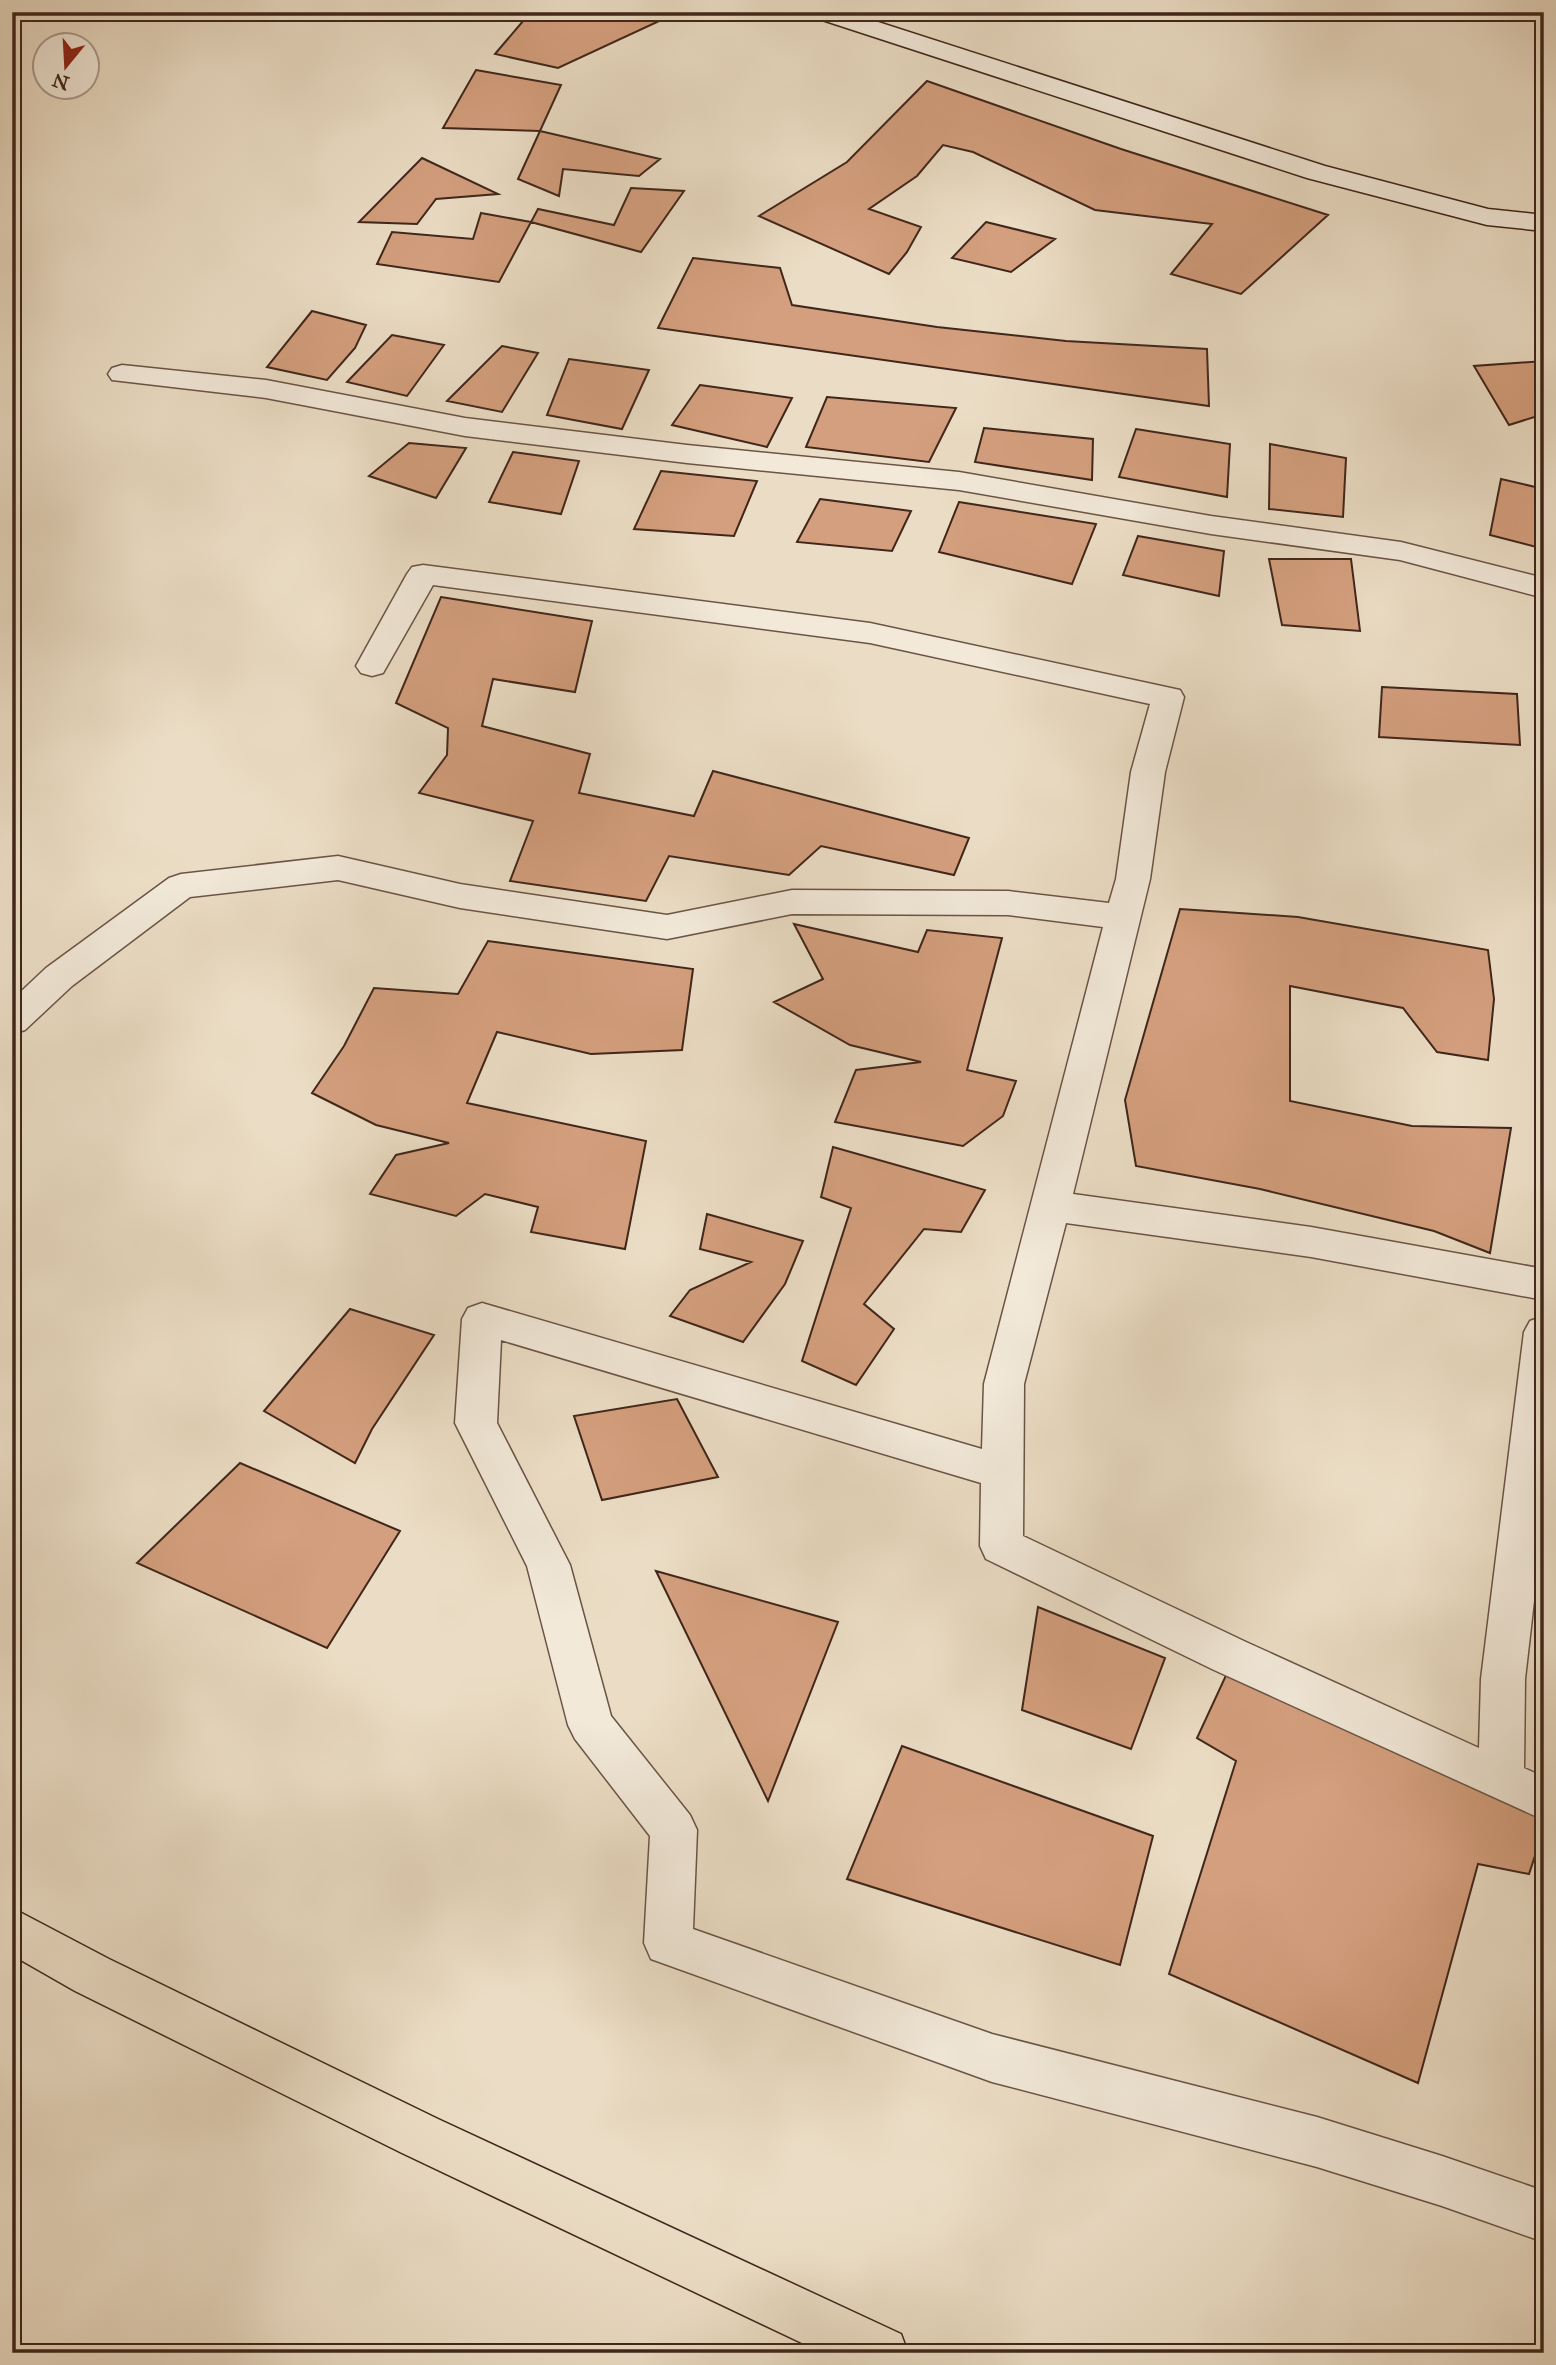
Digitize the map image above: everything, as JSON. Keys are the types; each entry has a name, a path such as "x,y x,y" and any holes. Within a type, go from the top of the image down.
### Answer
{"highway":[{"path":"12,1930 92,1975 420,2136 883,2353"}],"street":[{"path":"822,12 1316,172 1488,217 1544,223"},
{"path":"122,373 266,389 465,427 687,454 959,481 1211,525 1401,551 1544,588"},
{"path":"372,666 423,574 870,633 1168,697 1148,772 1133,878 1004,1384 1001,1546 1230,1656 1544,1798"},
{"path":"12,1021 59,977 181,886 338,868 460,896 667,928 792,902 1008,903 1123,918"},
{"path":"1051,1206 1311,1242 1544,1285"},
{"path":"1002,1472 482,1319 476,1423 548,1565 591,1725 674,1830 668,1943 992,2058 1317,2142 1442,2180 1544,2217"},
{"path":"1501,1779 1503,1679 1544,1332"}],"building":[{"path":"661,12 670,16 558,68 495,54 529,14"},
{"path":"476,70 561,85 540,131 443,128"},
{"path":"927,81 1121,149 1328,215 1241,294 1171,274 1212,224 1095,210 973,152 943,145 917,176 869,209 921,227 907,252 889,274 759,216 847,162"},
{"path":"540,131 660,159 639,176 563,169 559,196 518,179"},
{"path":"422,158 498,194 436,199 417,224 359,222"},
{"path":"631,188 684,191 641,252 531,222 538,209 614,225"},
{"path":"481,213 531,222 499,282 377,264 392,232 473,239"},
{"path":"986,222 1055,239 1011,272 952,258"},
{"path":"693,258 780,268 792,305 937,327 1066,341 1207,349 1209,406 658,328"},
{"path":"312,311 366,325 355,348 327,380 267,367"},
{"path":"392,335 444,345 407,396 347,382"},
{"path":"502,346 538,353 502,412 447,401"},
{"path":"569,359 649,370 622,429 547,415"},
{"path":"1544,361 1544,414 1509,425 1474,366"},
{"path":"700,385 792,398 767,447 672,425"},
{"path":"827,397 956,408 929,462 806,447"},
{"path":"984,428 1093,439 1092,480 975,462"},
{"path":"1136,429 1230,444 1227,497 1119,477"},
{"path":"409,443 466,448 436,498 369,476"},
{"path":"1270,444 1346,458 1343,517 1269,509"},
{"path":"513,452 579,461 561,514 489,502"},
{"path":"661,471 757,481 734,536 634,529"},
{"path":"1501,479 1544,489 1544,549 1490,535"},
{"path":"820,499 911,511 892,551 797,542"},
{"path":"959,502 1096,524 1072,584 939,552"},
{"path":"1138,536 1224,551 1219,596 1123,575"},
{"path":"1269,559 1351,559 1360,631 1282,625"},
{"path":"441,597 592,621 575,692 493,679 482,726 590,754 579,793 694,816 713,771 969,838 954,875 821,846 789,875 669,856 646,901 510,881 533,821 419,793 447,755 448,728 396,703"},
{"path":"1382,687 1517,694 1520,745 1379,737"},
{"path":"1180,909 1298,917 1488,950 1494,999 1488,1060 1437,1052 1403,1008 1290,986 1290,1101 1412,1126 1511,1128 1490,1253 1434,1231 1260,1189 1136,1166 1125,1100"},
{"path":"794,924 918,952 927,930 1002,938 967,1070 1016,1081 1003,1116 963,1146 835,1122 856,1070 921,1062 850,1045 774,1002 823,979"},
{"path":"488,941 693,969 682,1050 591,1054 497,1032 467,1103 646,1141 625,1249 531,1232 538,1207 485,1194 456,1216 370,1194 396,1155 449,1143 376,1125 312,1093 344,1046 374,988 458,994"},
{"path":"833,1147 985,1190 961,1232 924,1229 864,1304 894,1329 856,1385 802,1361 851,1208 821,1197"},
{"path":"707,1214 803,1241 785,1284 743,1342 670,1316 690,1290 751,1262 700,1249"},
{"path":"350,1309 434,1335 372,1429 355,1463 264,1411"},
{"path":"677,1399 718,1477 602,1500 574,1416"},
{"path":"240,1463 400,1531 327,1648 137,1563"},
{"path":"656,1571 838,1622 768,1801"},
{"path":"1038,1607 1165,1658 1131,1749 1022,1710"},
{"path":"1228,1671 1544,1812 1544,1828 1529,1874 1478,1864 1418,2083 1169,1974 1236,1761 1197,1738"},
{"path":"902,1746 1153,1836 1120,1965 847,1879"}]}
